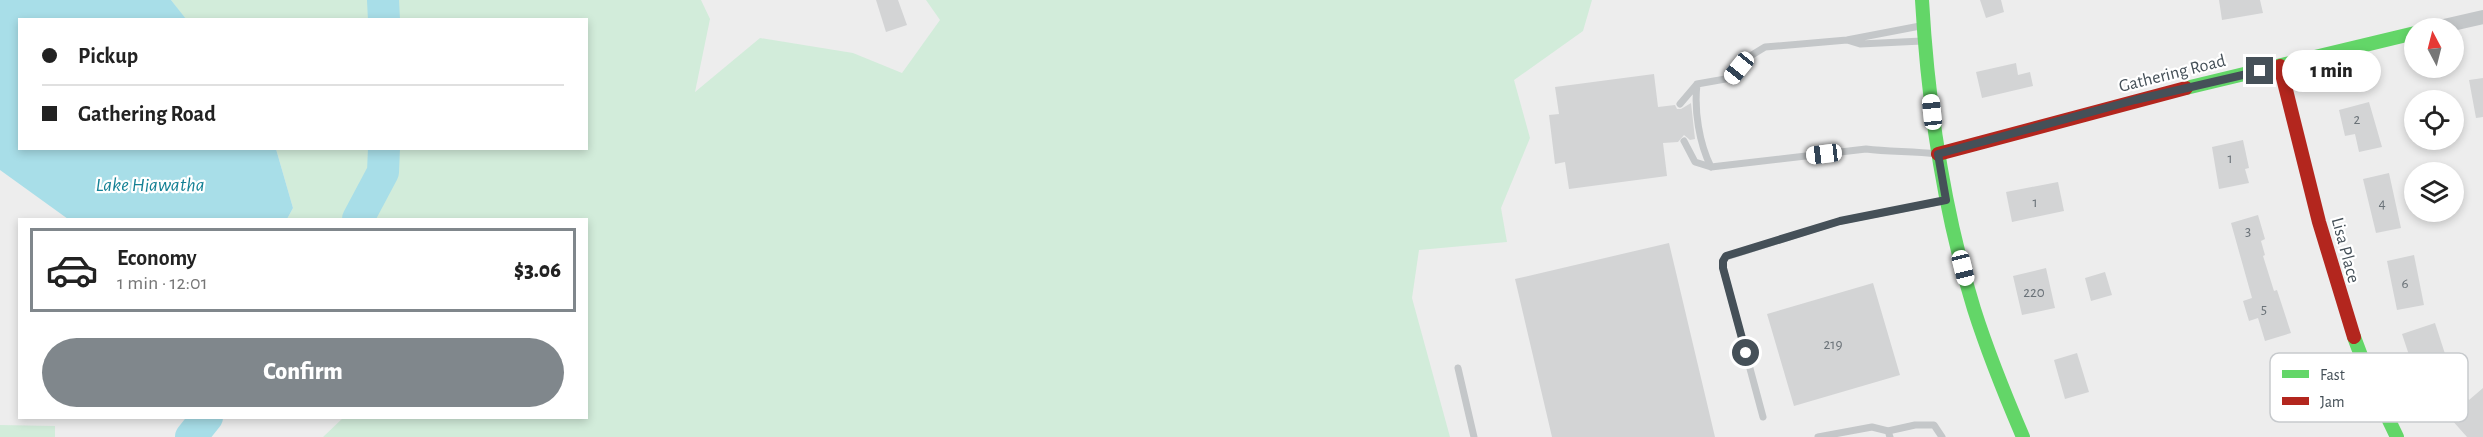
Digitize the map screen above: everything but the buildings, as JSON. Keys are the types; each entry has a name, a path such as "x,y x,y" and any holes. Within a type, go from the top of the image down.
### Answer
{"street":[{"path":"1922,0 1938,154 1946,200 1968,291 2023,437"},
{"path":"2464,21 2483,17"},
{"name":"Gathering Road","path":"1938,154 2135,100 2404,36"},
{"name":"Lisa Place","path":"2280,66 2342,305 2359,353"},
{"name":"Lisa Place","path":"2390,422 2397,437"}],"lane":[{"path":"1680,104 1697,84 1731,78 1747,58 1765,47 1847,40 1923,26"},
{"path":"1847,40 1860,44 1925,41"},
{"path":"1697,84 1696,95 1703,150 1712,167"},
{"path":"1684,141 1695,162 1712,167 1866,149 1888,152 1907,150 1938,154"},
{"path":"1763,417 1723,268 1726,256 1840,221 1946,200"},
{"path":"1458,368 1474,437"},
{"path":"1818,437 1872,427 1889,434 1914,425 1934,425 1942,437"}],"green space":[{"path":"171,0 701,0 710,19 695,92 760,38 853,53 902,73 940,20 926,0 1592,0 1583,31 1514,80 1530,138 1501,208 1507,242 1419,250 1412,298 1450,437 323,437 342,419 588,419 588,218 288,218 293,208 276,150 588,150 588,18 184,18"},
{"path":"0,425 55,426 55,437 0,437"}],"water":[{"name":"Lake Hiawatha","path":"0,0 171,0 185,18 18,18 18,150 276,150 293,208 288,218 67,218 0,170"}],"waterway":[{"path":"383,0 384,18"},
{"path":"359,218 383,172 384,150"},
{"path":"191,437 205,419"}],"traffic: fast":[{"path":"1922,0 1933,117 1954,233 1979,325 2023,437"},
{"path":"2186,88 2404,36"},
{"path":"2354,337 2360,353"},
{"path":"2390,422 2397,437"}],"traffic: jam":[{"path":"2280,66 2319,222 2354,337"},
{"path":"1938,154 2186,88"}],"route":[{"path":"1746,353 1723,268 1726,256 1840,221 1946,200 1938,154 2135,100 2260,71"}]}
